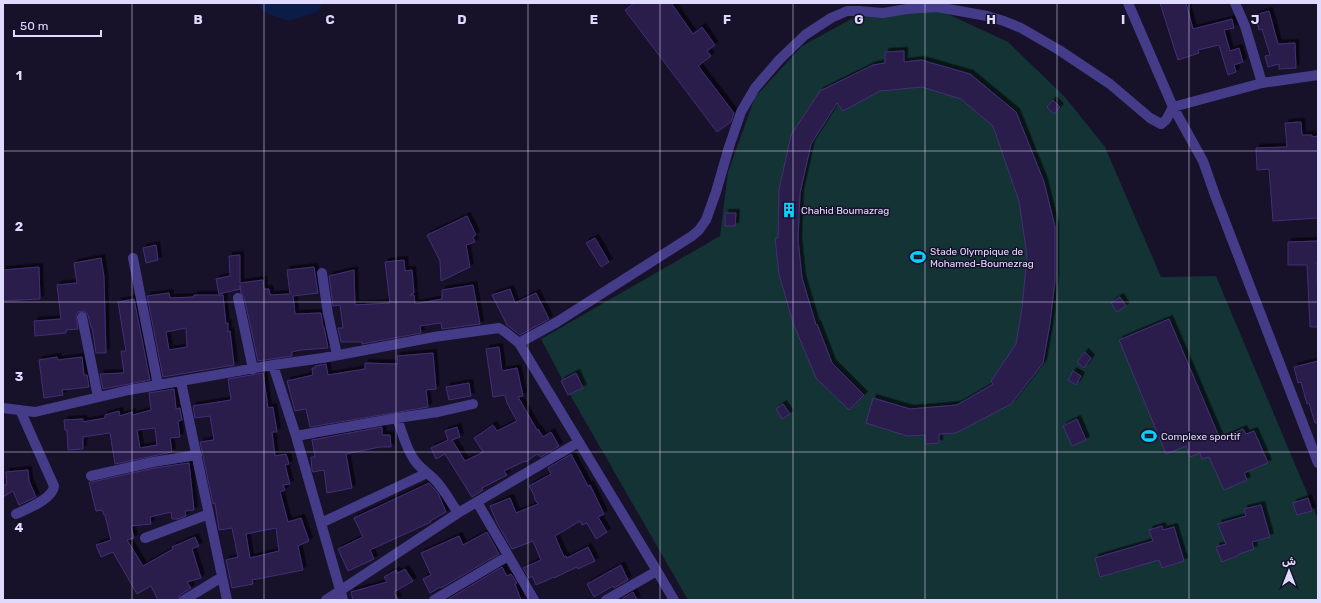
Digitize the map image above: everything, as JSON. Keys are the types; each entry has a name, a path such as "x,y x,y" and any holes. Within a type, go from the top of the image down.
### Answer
{"street":[{"path":"1128,3 1173,107 1202,161 1315,448 1318,463"},
{"path":"1235,3 1262,83"},
{"path":"519,343 557,322 692,236 699,230 706,220 716,192 741,112 755,88 779,60 805,35 830,18 847,11 883,13 907,9 937,7 987,16 1004,21 1021,28 1059,50 1110,84 1132,104 1158,123 1164,123 1173,107 1262,83 1318,75"},
{"path":"133,258 158,385"},
{"path":"322,273 328,314 337,355"},
{"path":"238,298 253,369"},
{"path":"82,317 98,397"},
{"path":"3,407 35,412 129,390 434,337 499,328 519,343 658,571 674,600"},
{"path":"273,365 296,436 341,596"},
{"path":"181,382 227,600"},
{"path":"296,436 438,412 472,404"},
{"path":"16,514 42,501 52,491 54,486 20,410"},
{"path":"397,418 410,454 427,474 432,477 441,487 458,513"},
{"path":"326,600 341,596 458,513 579,442"},
{"path":"91,476 153,462 196,455"},
{"path":"321,523 427,474"},
{"path":"477,502 534,600"},
{"path":"145,538 209,514"},
{"path":"434,600 508,556"},
{"path":"606,600 658,571"},
{"path":"184,600 222,577"}],"green space":[{"path":"937,9 1008,42 1065,97 1105,147 1161,277 1216,276 1318,519 1318,600 688,600 573,400 541,339 720,236 728,172 755,97 802,46 853,18"}],"building":[{"path":"634,3 671,3 693,34 702,27 715,45 707,51 711,56 698,66 734,113 731,122 717,132 625,10"},
{"path":"1160,3 1186,3 1193,29 1232,19 1234,28 1224,30 1230,51 1239,48 1243,62 1234,65 1236,72 1228,75 1219,45 1198,50 1199,53 1178,60"},
{"path":"1269,11 1278,44 1295,43 1296,68 1279,69 1279,64 1268,67 1265,56 1270,55 1262,29 1259,30 1255,15"},
{"path":"904,51 904,62 921,60 970,74 1016,112 1044,182 1055,227 1055,280 1050,323 1043,363 1011,404 956,433 939,434 939,443 925,444 925,435 907,436 866,423 873,398 910,409 957,405 993,384 991,381 1016,344 1022,308 1027,256 1019,201 993,126 961,99 922,87 880,91 843,111 837,103 811,144 800,193 798,240 802,278 816,325 817,324 832,363 864,395 849,410 816,378 793,323 779,274 775,238 778,238 779,190 791,135 820,91 873,65 885,63 885,52"},
{"path":"1053,100 1060,107 1054,114 1047,107"},
{"path":"1301,122 1302,135 1312,135 1312,137 1318,136 1318,218 1273,221 1269,169 1257,170 1256,148 1287,147 1285,123"},
{"path":"725,213 736,213 735,226 725,226"},
{"path":"467,216 476,235 473,237 475,242 466,245 470,267 441,281 440,261 427,235"},
{"path":"595,238 609,262 601,267 586,243"},
{"path":"1318,241 1318,327 1310,327 1307,265 1288,265 1288,242"},
{"path":"156,245 158,260 146,263 143,248"},
{"path":"240,255 240,283 263,280 264,289 269,289 270,295 290,294 287,270 314,267 318,293 293,296 295,314 321,313 328,348 301,350 292,352 292,356 258,361 240,285 240,289 219,294 216,279 230,276 229,256"},
{"path":"101,258 104,277 106,353 96,353 92,327 88,315 84,311 78,312 76,315 78,329 66,330 66,333 35,336 34,321 61,319 57,285 77,283 74,263"},
{"path":"404,260 405,271 412,270 414,293 410,295 414,295 415,304 442,299 442,290 473,285 480,324 442,329 441,323 420,326 421,333 362,344 362,342 341,342 338,328 343,328 340,305 333,306 329,276 354,270 355,305 390,303 385,262"},
{"path":"39,267 40,299 3,301 3,270"},
{"path":"510,289 515,303 536,293 549,319 520,335 507,325 492,295"},
{"path":"169,293 170,298 194,297 194,295 223,295 226,324 228,323 228,332 230,331 234,365 163,377 147,296","holes":["186,328 187,347 169,350 166,332"]},
{"path":"1120,297 1126,306 1117,312 1111,303"},
{"path":"134,299 150,380 103,389 100,374 124,373 121,351 126,351 118,302"},
{"path":"1169,319 1220,439 1243,429 1246,434 1254,431 1268,463 1244,473 1247,480 1224,490 1209,457 1202,459 1200,453 1190,457 1186,446 1166,454 1119,340"},
{"path":"499,347 502,371 517,368 523,396 518,397 537,430 538,429 543,437 551,432 559,446 541,457 537,454 526,462 525,461 504,471 507,475 482,488 483,490 472,497 445,454 436,459 431,448 448,440 445,431 457,427 460,437 452,440 465,461 483,452 474,438 493,425 497,431 517,421 507,403 505,395 493,397 486,349"},
{"path":"1085,352 1091,358 1084,368 1077,362"},
{"path":"433,353 436,389 426,390 428,407 310,427 306,409 295,411 287,381 313,375 312,368 315,368 315,366 326,364 328,375 365,369 365,363 398,364 397,356"},
{"path":"57,357 58,360 82,357 84,375 87,375 89,387 62,390 63,395 44,398 39,360"},
{"path":"1318,361 1318,423 1315,423 1309,403 1307,404 1301,382 1298,383 1294,367"},
{"path":"1073,371 1081,376 1076,385 1068,380"},
{"path":"263,373 268,408 273,407 277,432 272,432 275,456 286,454 289,464 285,465 290,484 283,485 285,490 280,492 288,522 301,518 309,541 298,546 303,570 252,580 253,584 232,588 226,560 238,557 232,528 219,530 215,503 213,504 200,442 214,440 210,416 195,418 193,406 231,400 228,379","holes":["276,528 279,551 250,558 246,534"]},
{"path":"576,373 583,388 568,395 561,381"},
{"path":"469,383 471,396 449,400 446,387"},
{"path":"174,389 176,409 180,408 182,420 178,421 180,437 170,438 172,452 115,464 110,433 83,437 83,449 68,450 67,430 65,430 64,420 83,419 83,422 105,418 105,415 119,411 120,416 132,412 133,415 151,410 149,393","holes":["155,428 157,445 140,448 137,430"]},
{"path":"783,404 790,414 782,419 776,409"},
{"path":"1077,419 1086,440 1072,446 1063,426"},
{"path":"382,427 382,435 390,435 391,447 380,447 346,454 352,488 327,493 324,470 313,472 312,470 311,457 315,457 312,440"},
{"path":"571,454 588,486 590,485 604,514 598,517 607,532 596,539 587,523 582,525 580,521 555,536 564,557 566,556 567,558 588,547 595,561 578,569 577,567 536,585 532,576 529,578 523,568 541,560 533,541 512,549 497,523 490,506 510,498 516,513 538,504 529,486 551,474 548,468"},
{"path":"189,463 194,510 185,511 186,516 178,519 172,519 171,512 150,517 151,524 131,526 134,538 127,540 143,566 173,549 172,547 195,537 199,546 192,549 201,578 187,582 191,588 180,595 178,600 158,600 151,586 137,594 113,552 101,557 96,545 111,540 105,515 102,510 96,511 89,482 154,468"},
{"path":"28,470 29,481 36,497 19,505 13,491 3,497 3,486 7,484 6,472"},
{"path":"429,483 438,493 446,512 430,521 431,522 370,550 374,559 348,571 338,549 363,537 354,518"},
{"path":"1308,498 1312,511 1297,515 1293,503"},
{"path":"1261,505 1270,537 1252,542 1254,549 1222,562 1216,547 1226,544 1218,524 1246,516 1244,509"},
{"path":"1162,526 1163,530 1174,527 1184,561 1162,568 1159,560 1100,577 1095,558 1153,541 1149,530"},
{"path":"487,532 499,554 430,593 423,579 431,575 421,553 459,536 463,545"},
{"path":"621,565 628,580 614,588 613,586 594,597 587,584"},
{"path":"502,567 507,576 511,574 517,583 515,584 521,600 447,600"},
{"path":"405,569 413,581 394,592 398,600 353,600 351,592 387,582 384,577 396,570 398,573"},
{"path":"633,592 637,600 624,600 623,598"}],"waterway":[{"path":"270,3 288,10 311,3"}],"place":[{"name":"Chahid Boumazrag","path":"789,210"},
{"name":"Stade Olympique de Mohamed-Boumezrag","path":"918,257"},
{"name":"Complexe sportif","path":"1149,436"}]}
